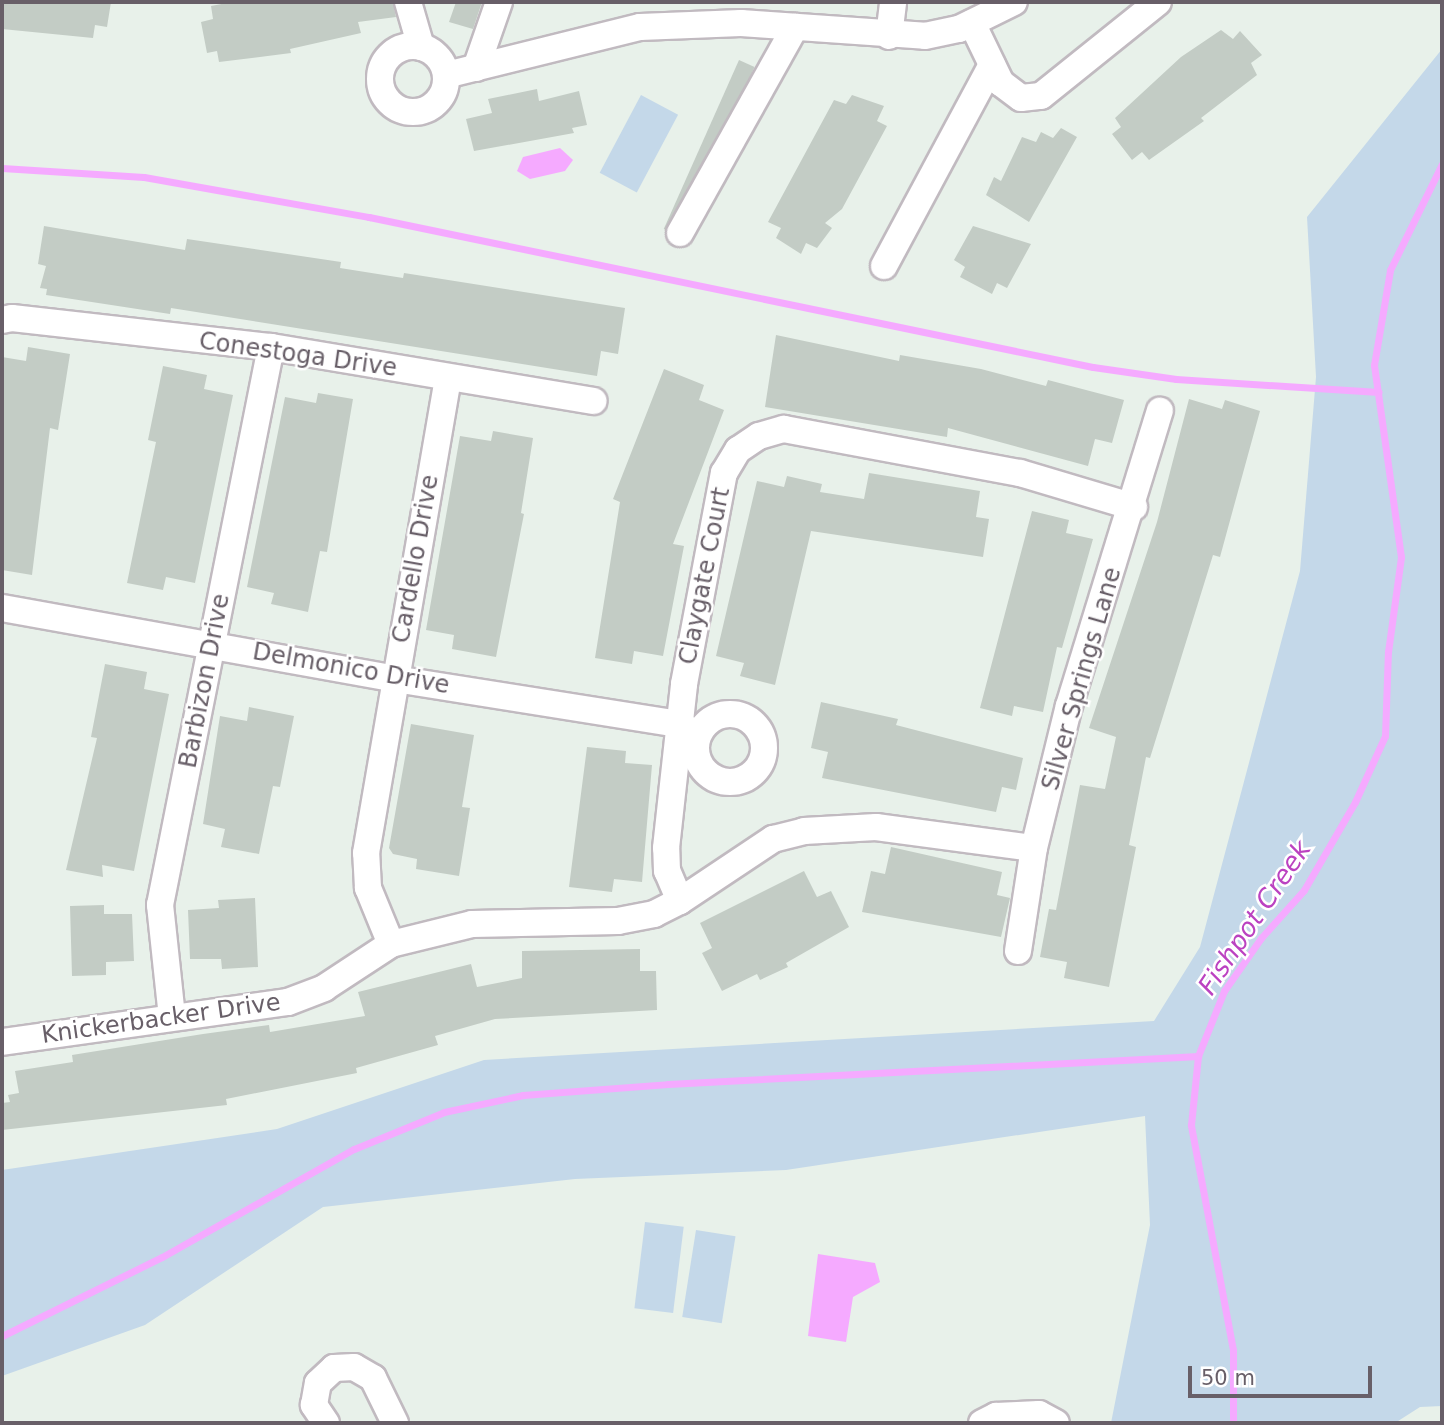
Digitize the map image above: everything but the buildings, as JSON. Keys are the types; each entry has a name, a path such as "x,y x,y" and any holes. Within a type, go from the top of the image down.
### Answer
{"street":[{"path":"408,2 421,47"},
{"path":"476,68 499,2"},
{"path":"889,36 893,2"},
{"path":"446,75 692,12 795,27 889,36 925,36 972,23 1014,2"},
{"path":"972,23 1001,83 1021,98 1041,96 1158,2"},
{"path":"680,233 795,27"},
{"path":"404,47 421,47 436,55 446,75 441,97 423,111 403,111 386,99 379,79 385,60 404,47"},
{"path":"884,265 992,65"},
{"name":"Conestoga Drive","path":"2,320 271,347 594,401"},
{"name":"Barbizon Drive","path":"173,1017 160,905 271,347"},
{"name":"Cardello Drive","path":"391,944 368,888 366,853 448,377"},
{"name":"Silver Springs Lane","path":"1018,951 1034,848 1069,706 1134,507 1160,411"},
{"name":"Claygate Court","path":"680,901 667,872 666,848 688,729 724,473 738,450 759,436 784,429 1020,473 1134,507"},
{"name":"Delmonico Drive","path":"2,608 688,729"},
{"name":"Knickerbacker Drive","path":"2,1042 288,1002 324,988 391,944 472,924 618,920 654,914 680,901 774,839 804,831 876,827 1034,848"},
{"path":"326,1423 314,1405 318,1384 334,1368 354,1367 373,1378 395,1423"},
{"path":"982,1423 996,1416 1039,1415 1056,1423"}],"shaded area":[{"path":"1442,49 1442,1406 1420,1407 1395,1423 1111,1423 1150,1225 1145,1116 786,1170 575,1179 323,1207 145,1325 2,1376 2,1170 277,1129 484,1060 1154,1021 1200,947 1300,571 1316,377 1307,217"},
{"path":"641,95 678,115 637,192 600,173"},
{"path":"560,148 573,160 565,171 530,179 517,171 523,157"},
{"path":"645,1222 684,1227 673,1313 634,1308"},
{"path":"696,1230 736,1236 722,1323 682,1317"},
{"path":"818,1254 875,1263 880,1282 853,1297 846,1342 808,1336"}],"waterway":[{"name":"Fishpot Creek","path":"1233,1423 1233,1350 1191,1125 1198,1056 1224,991 1261,938 1304,890 1355,802 1385,736 1388,652 1401,557 1374,365 1390,270 1442,164"},
{"path":"2,168 144,177 369,217 1093,367 1176,379 1379,392"},
{"path":"2,1336 162,1257 354,1149 444,1112 523,1095 668,1084 1198,1056"}]}
